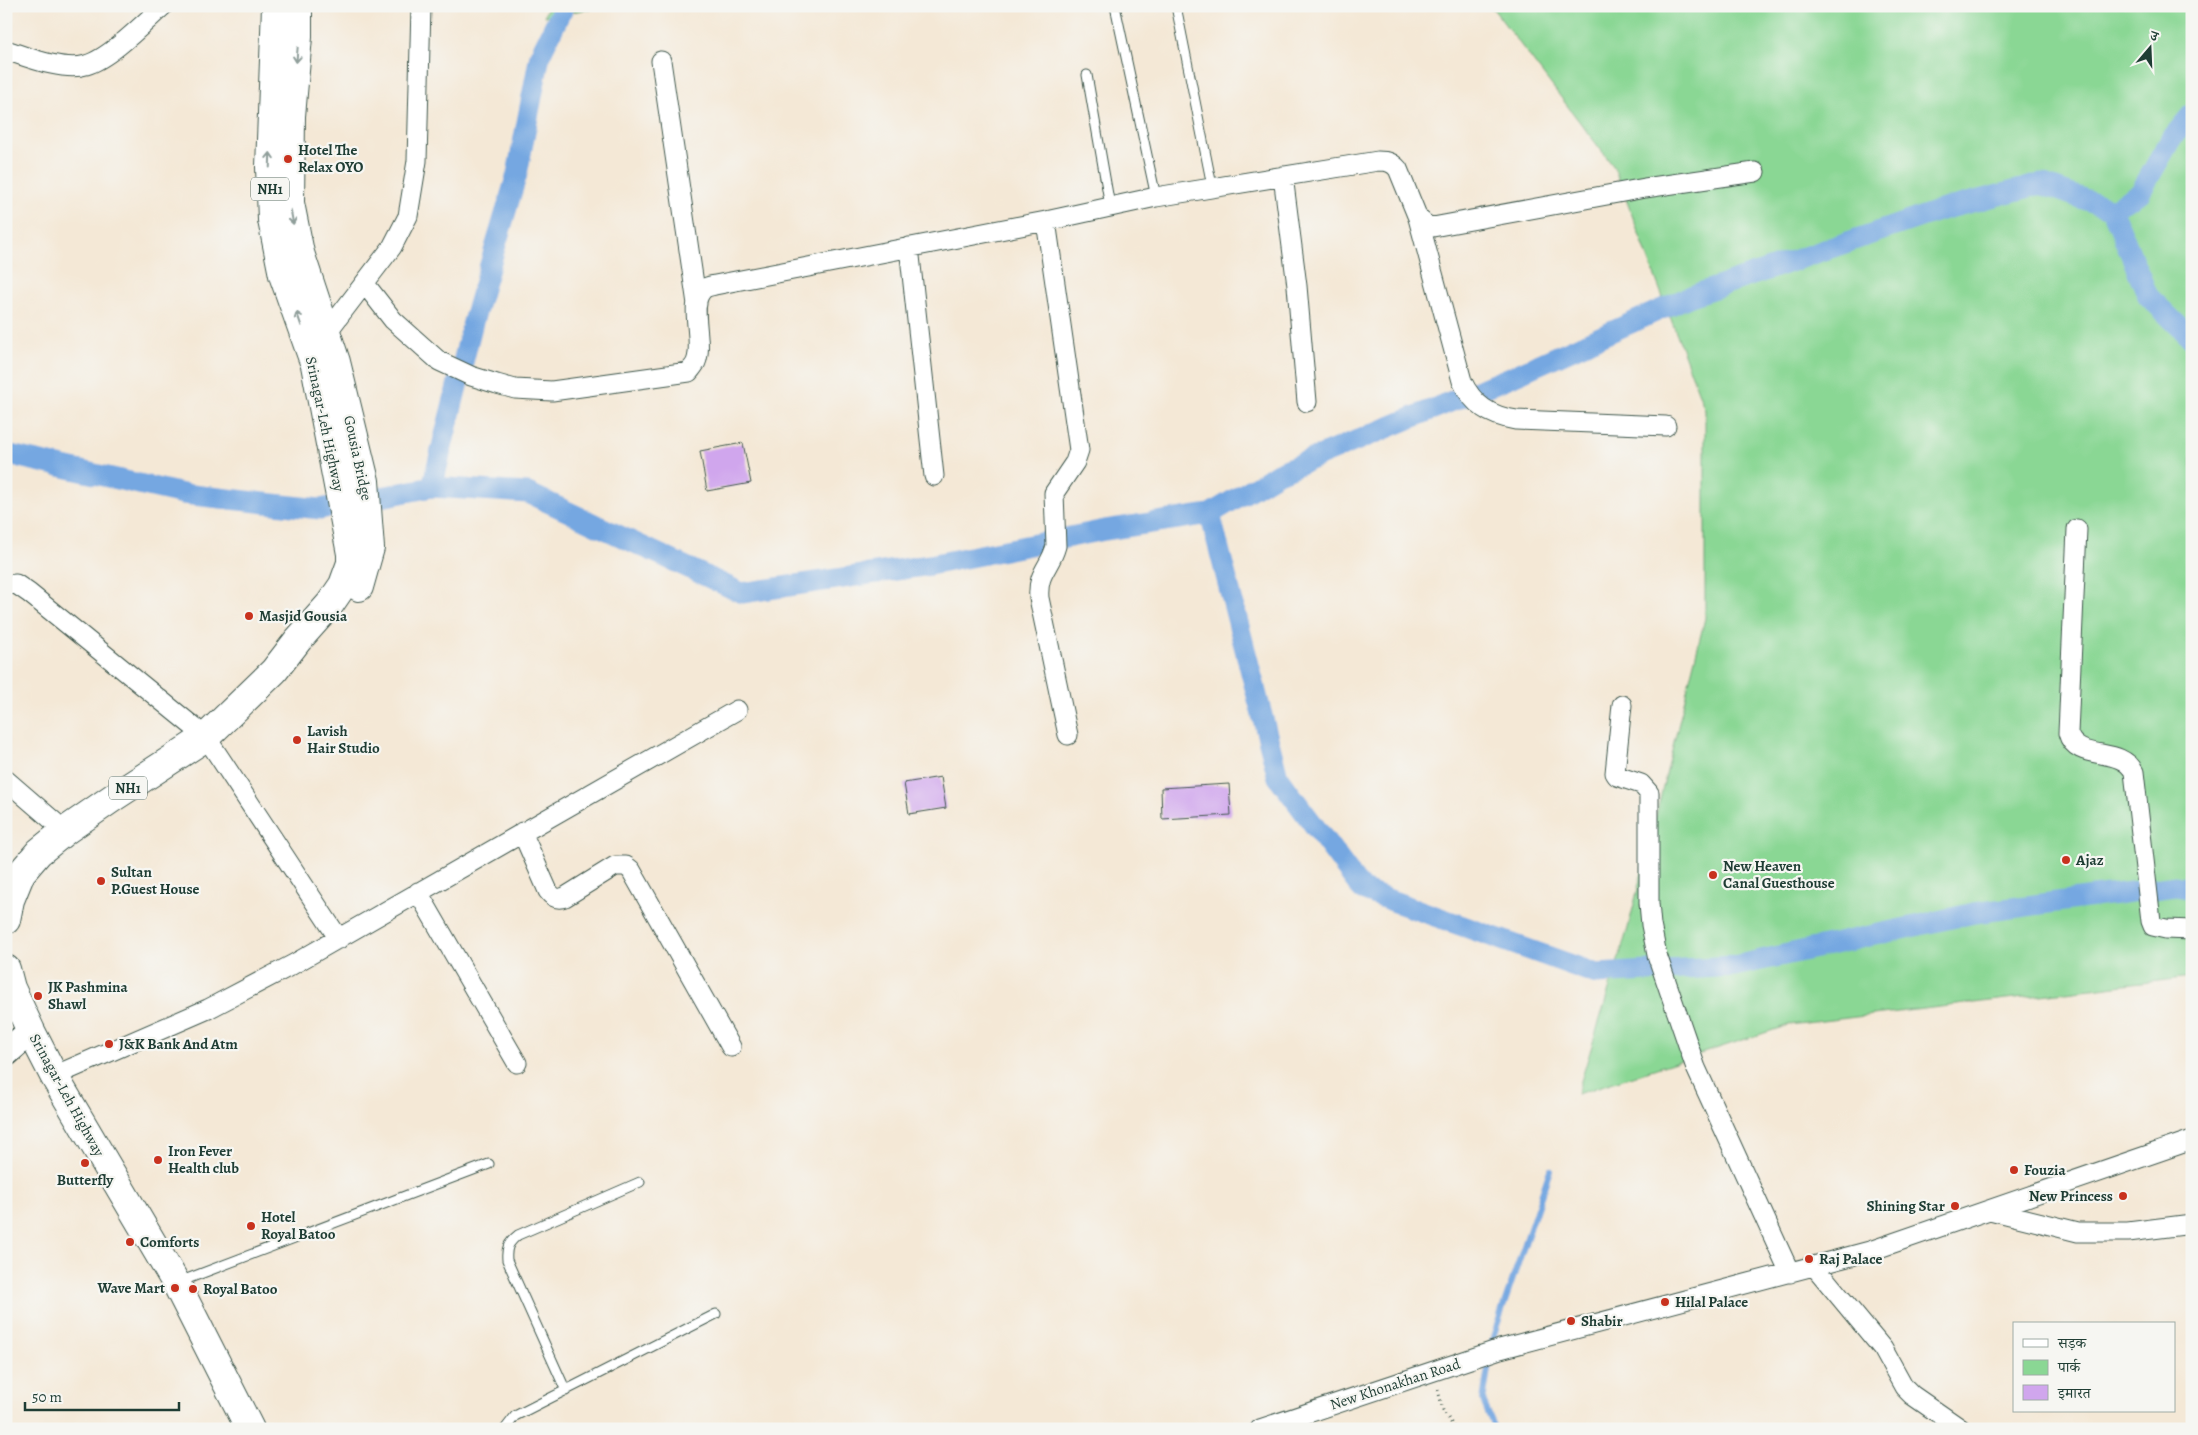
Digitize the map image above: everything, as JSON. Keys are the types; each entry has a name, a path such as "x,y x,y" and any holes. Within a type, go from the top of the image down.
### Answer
{"highway":[{"name":"Srinagar-Leh Highway","path":"276,6 270,167 272,220 283,275 322,353"},
{"name":"NH1","path":"298,6 298,37 291,116 290,203 322,353"},
{"name":"Gousia Bridge","path":"206,737 274,671 303,654 327,631 346,609 362,580 360,555 370,531 365,481 322,353"},
{"name":"NH1","path":"6,920 10,900 21,873 39,852 65,831 206,737"},
{"name":"Srinagar-Leh Highway","path":"6,969 31,1032 54,1076 176,1284 250,1429"}],"street":[{"path":"6,50 64,66 85,66 104,56 163,6"},
{"path":"322,353 365,284 392,247 408,216 418,161 421,6"},
{"path":"365,284 393,320 439,361 471,376 515,390 552,391 689,372 696,362 698,352 697,304 661,62"},
{"path":"697,304 700,293 706,288 715,285 1046,221 1156,196 1387,161 1394,163 1398,169 1418,218 1462,381 1466,390 1482,409 1500,418 1516,420 1666,426"},
{"path":"1418,218 1426,225 1433,226 1645,188 1755,172"},
{"path":"1283,176 1297,286 1307,402"},
{"path":"1046,221 1079,450 1075,462 1054,493 1056,546 1048,565 1042,572 1038,586 1068,735"},
{"path":"909,247 934,476"},
{"path":"2077,529 2068,733 2074,746 2118,757 2131,766 2134,772 2151,921 2153,926 2159,928 2192,930"},
{"path":"6,585 16,584 29,593 206,737 339,939"},
{"path":"1622,705 1615,773 1617,776 1641,784 1648,793 1651,925 1657,955 1696,1068 1790,1273"},
{"path":"54,1076 208,1009 339,939 522,832 738,710"},
{"path":"6,780 65,831"},
{"path":"522,832 548,891 553,897 558,899 565,897 615,866 626,866 631,870 731,1046"},
{"path":"418,892 517,1063"},
{"path":"6,1053 31,1032"},
{"name":"New Khonakhan Road","path":"1260,1429 1472,1358 1870,1251 2192,1140"},
{"path":"1990,1210 2078,1232 2128,1232 2192,1224"},
{"path":"1816,1266 1883,1348 1908,1391 1961,1429"}],"lane":[{"path":"1115,6 1156,196"},
{"path":"1176,6 1212,186"},
{"path":"1087,75 1110,206"},
{"path":"176,1284 489,1164"},
{"path":"566,1391 507,1260 506,1249 510,1241 518,1235 640,1182"},
{"path":"505,1429 515,1416 716,1314"}],"path":[{"path":"1443,1410 1455,1429"}],"green space":[{"path":"548,6 610,6 544,16"},
{"path":"1491,6 2192,6 2192,977 1789,1025 1577,1094 1628,928 1705,618 1705,410 1614,167"}],"building":[{"path":"743,443 751,483 707,491 700,451"},
{"path":"941,777 946,808 909,814 904,783"},
{"path":"1229,784 1231,815 1162,819 1161,788"}],"waterway":[{"path":"432,487 473,322 517,174 540,55 564,6"},
{"path":"6,454 183,494 320,509 432,487 528,493 742,593 930,565 1105,530 1210,514 1278,473 1513,376 1691,296 1941,210 2041,184 2112,209 2140,193 2171,139 2192,114"},
{"path":"2112,209 2148,296 2192,339"},
{"path":"1210,514 1278,777 1362,890 1597,974 1734,966 1974,913 2176,886 2192,889"},
{"path":"1495,1429 1483,1401 1493,1337 1550,1170"}],"place":[{"name":"Hotel The Relax OYO","path":"288,159"},
{"name":"Masjid Gousia","path":"249,616"},
{"name":"Lavish Hair Studio","path":"297,740"},
{"name":"Ajaz","path":"2066,860"},
{"name":"New Heaven Canal Guesthouse","path":"1713,875"},
{"name":"Sultan P.Guest House","path":"101,881"},
{"name":"JK Pashmina Shawl","path":"38,996"},
{"name":"J&K Bank And Atm","path":"109,1044"},
{"name":"Iron Fever Health club","path":"158,1160"},
{"name":"Butterfly","path":"85,1163"},
{"name":"Fouzia","path":"2014,1170"},
{"name":"New Princess","path":"2123,1196"},
{"name":"Shining Star","path":"1955,1206"},
{"name":"Hotel Royal Batoo","path":"251,1226"},
{"name":"Comforts","path":"130,1242"},
{"name":"Raj Palace","path":"1809,1259"},
{"name":"Wave Mart","path":"175,1288"},
{"name":"Royal Batoo","path":"193,1289"},
{"name":"Hilal Palace","path":"1665,1302"},
{"name":"Shabir","path":"1571,1321"}]}
